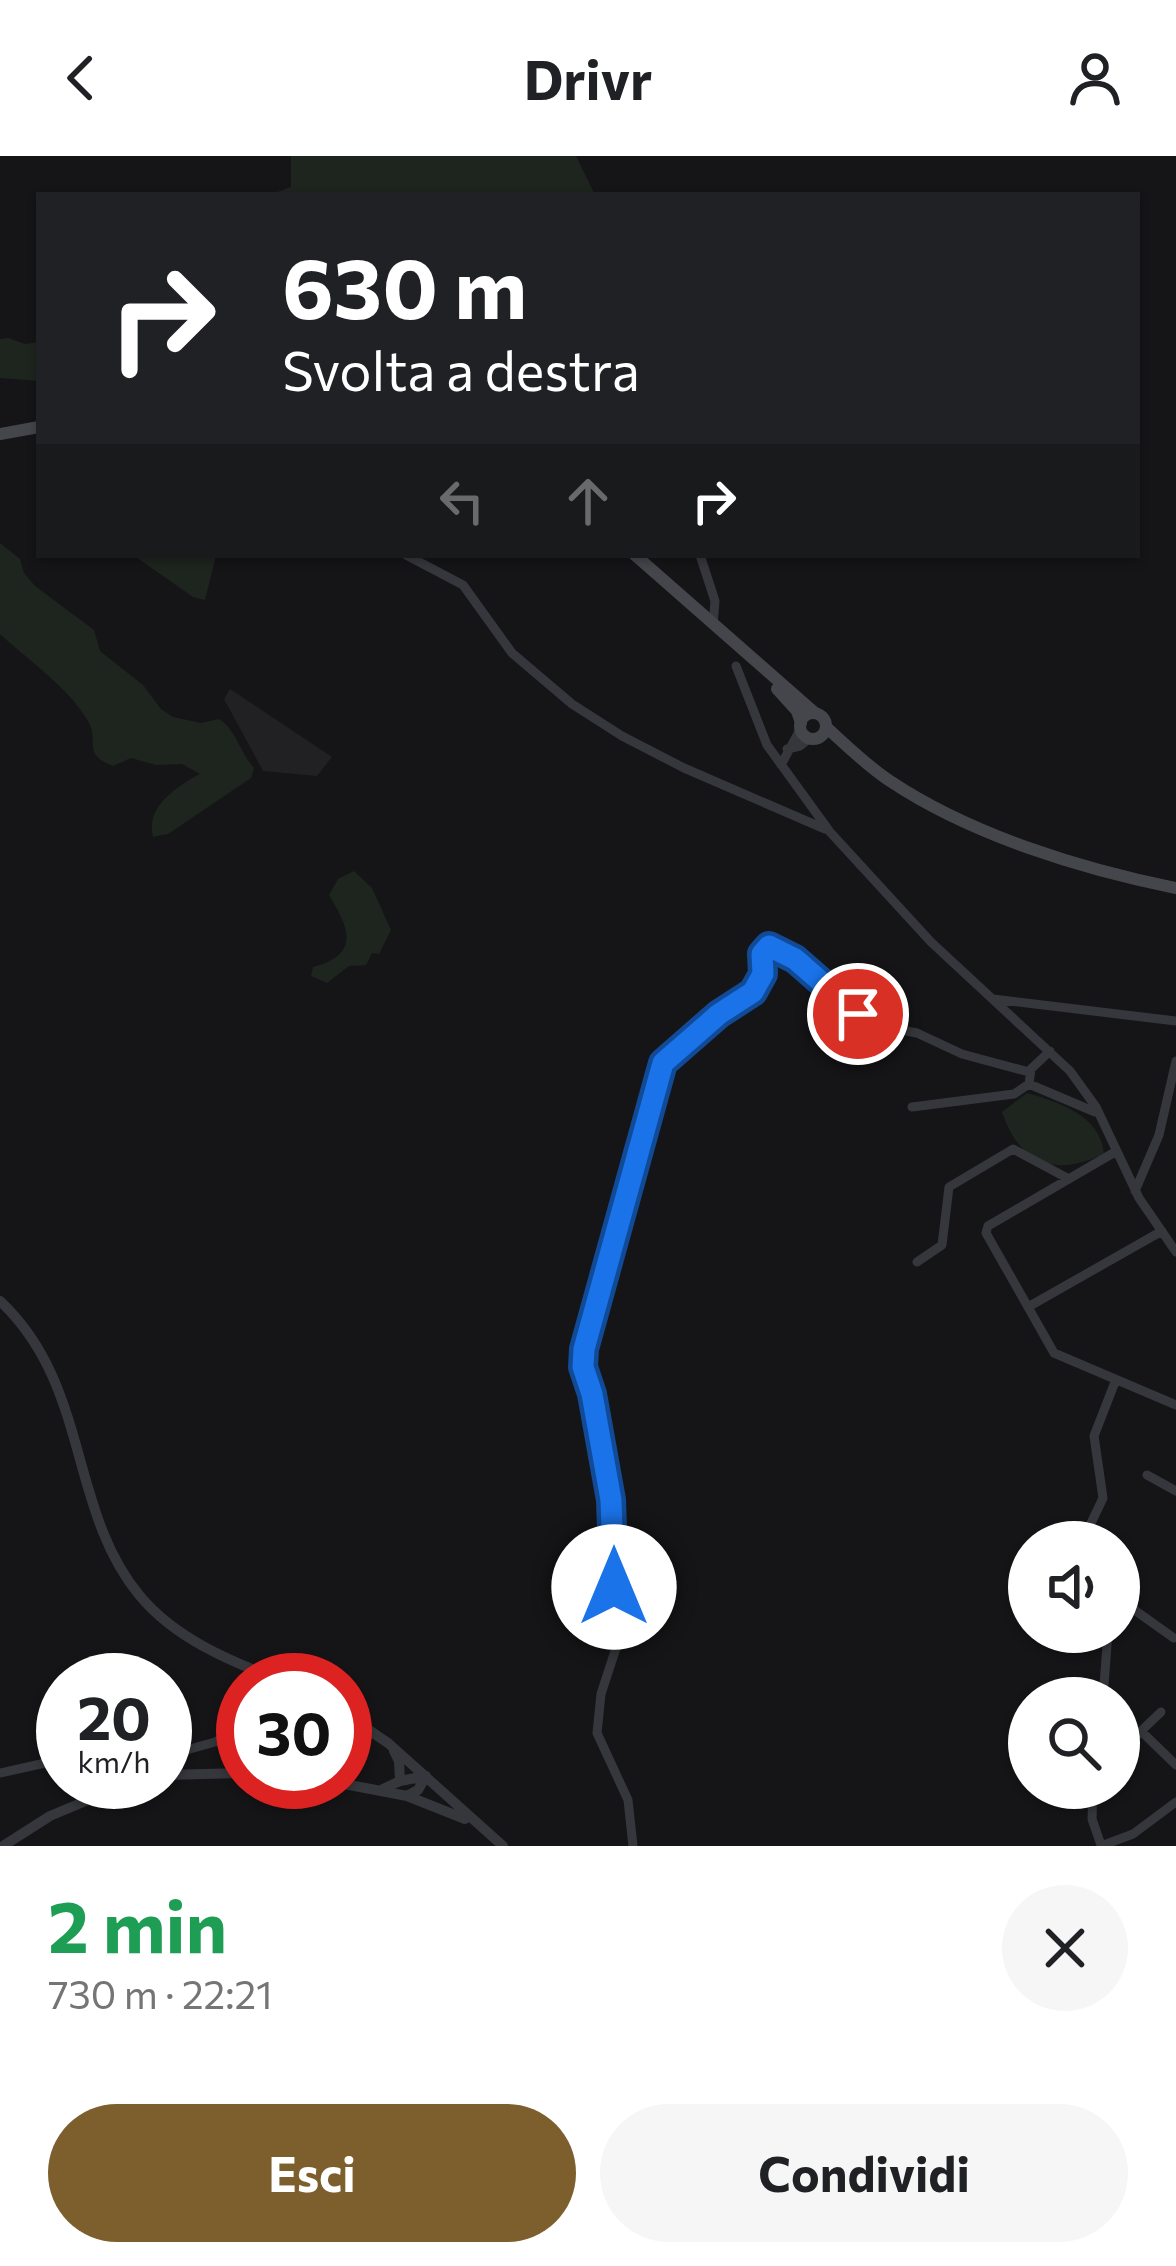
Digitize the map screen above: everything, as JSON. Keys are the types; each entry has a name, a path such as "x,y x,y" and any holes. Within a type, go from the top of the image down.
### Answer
{"main road":[{"path":"0,434 36,428"},
{"path":"638,558 815,713 805,716 811,731"},
{"path":"752,661 811,731 903,788 1062,860 1176,888"}],"street":[{"path":"412,558 463,585 512,653 572,704 684,768 830,832"},
{"path":"701,558 715,601 713,625"},
{"path":"736,666 764,740 830,832 931,942 1075,1077 1100,1116 1135,1190 1176,1252"},
{"path":"782,765 787,749 811,731"},
{"path":"633,1846 628,1800 597,1733 600,1700 619,1636 611,1500 582,1362 665,1060 753,992 763,974 764,950 772,946 795,959 874,1025 916,1033 1029,1078 1100,1116"},
{"path":"993,1000 1176,1021"},
{"path":"912,1107 1003,1096 1029,1078 1050,1051"},
{"path":"1135,1190 1156,1142 1176,1061"},
{"path":"917,1262 942,1245 949,1186 1007,1150 1019,1151 1069,1179"},
{"path":"1115,1152 993,1221 986,1233 1054,1353 1176,1406"},
{"path":"1028,1307 1162,1231"},
{"path":"0,1301 29,1333 50,1367 116,1559 136,1591 189,1637 223,1653"},
{"path":"1092,1521 1103,1498 1094,1436 1115,1382"},
{"path":"1147,1475 1176,1491"},
{"path":"1140,1614 1174,1638"},
{"path":"1161,1712 1142,1732 1176,1765"},
{"path":"372,1731 502,1846"},
{"path":"384,1739 398,1757 400,1781"},
{"path":"0,1773 36,1765"},
{"path":"381,1790 426,1776"},
{"path":"407,1796 418,1790 426,1776"},
{"path":"372,1788 407,1796 479,1825"},
{"path":"1093,1809 1101,1845 1133,1834 1176,1802"},
{"path":"3,1846 65,1809"}],"shaded area":[{"path":"291,156 576,156 594,192 277,192 291,187"},
{"path":"0,339 36,342 36,381 0,378"},
{"path":"0,543 20,559 35,586 94,630 100,651 143,685 161,709 173,717 225,723 254,768 251,778 168,834 153,837 159,807 173,791 200,774 182,764 156,765 131,758 113,766 97,757 91,728 80,709 0,634"},
{"path":"137,558 215,558 205,600 193,597"},
{"path":"230,689 332,757 317,776 263,771 224,699"},
{"path":"354,871 372,888 391,930 379,954 372,953 366,965 349,966 327,983 311,976 313,967 339,955 346,938 342,918 329,895 338,879"},
{"path":"1027,1093 1076,1112 1095,1129 1104,1154 1070,1165 1041,1162 1029,1155 1002,1112"}],"route":[{"path":"614,1587 614,1521 583,1355 663,1063 719,1014 753,992 763,974 762,954 769,946 795,959 858,1014"}]}
